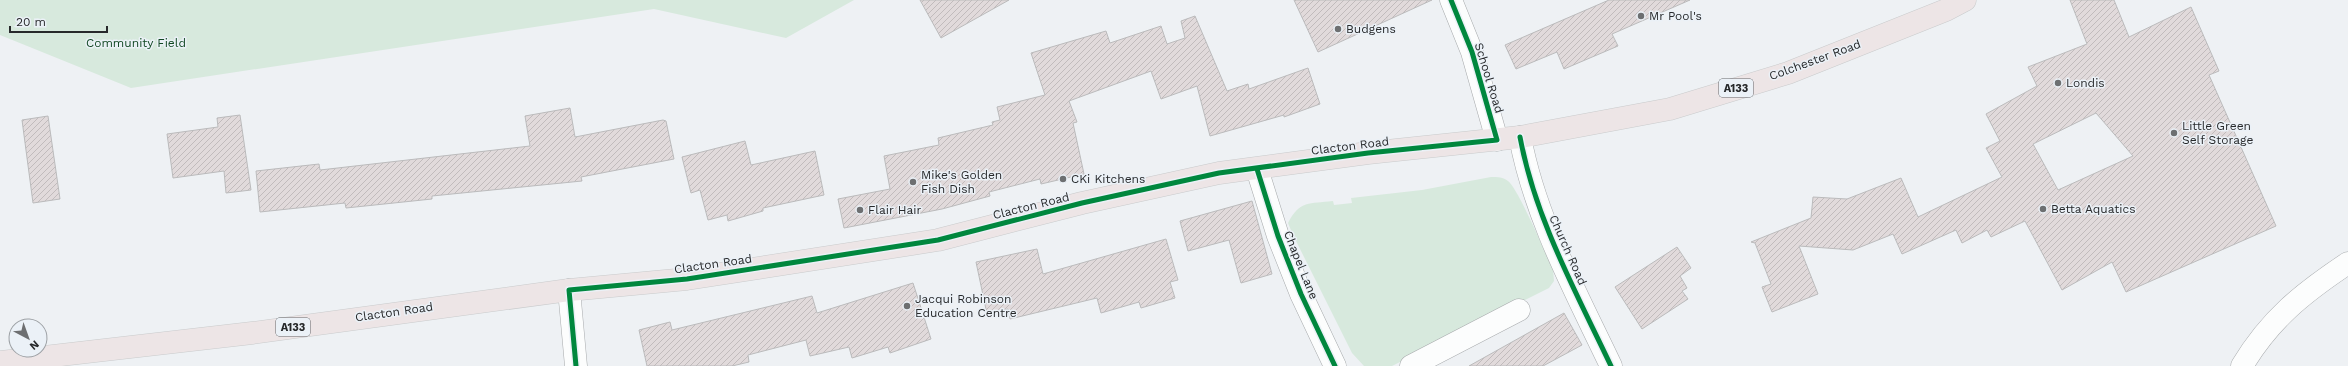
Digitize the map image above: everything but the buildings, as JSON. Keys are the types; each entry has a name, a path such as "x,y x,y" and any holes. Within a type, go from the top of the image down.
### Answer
{"main road":[{"name":"Colchester Road","path":"1497,140 1670,109 1788,73 1946,10 1965,0"},
{"name":"Clacton Road","path":"0,362 252,333 569,290 687,279 938,240 1082,203 1212,174 1368,153 1497,140"}],"street":[{"name":"School Road","path":"1451,0 1472,52 1497,140"},
{"name":"Church Road","path":"1520,137 1525,164 1545,225 1611,366"},
{"name":"Chapel Lane","path":"1257,169 1278,236 1301,294 1335,366"},
{"path":"2242,366 2272,324 2286,309 2313,287 2348,264"},
{"path":"569,290 576,366"},
{"path":"1411,366 1519,310"}],"green space":[{"name":"Community Field","path":"0,0 854,0 786,38 654,9 131,88 0,35"},
{"path":"1491,177 1504,179 1513,186 1525,208 1553,269 1554,281 1549,288 1392,366 1364,366 1352,353 1293,235 1288,223 1292,216 1301,207 1311,203 1333,201 1334,205 1352,203 1351,198 1422,190"}],"cycle path":[{"path":"576,366 569,290 687,279 938,240 1082,203 1219,173 1368,153 1497,140 1472,52 1451,0"},
{"path":"1520,137 1527,167 1546,226 1611,366"},
{"path":"1257,169 1278,236 1301,294 1335,366"}],"place":[{"name":"Mr Pool's","path":"1641,16"},
{"name":"Budgens","path":"1338,29"},
{"name":"Londis","path":"2058,83"},
{"name":"Little Green Self Storage","path":"2174,133"},
{"name":"CKi Kitchens","path":"1063,179"},
{"name":"Mike's Golden Fish Dish","path":"913,182"},
{"name":"Betta Aquatics","path":"2043,209"},
{"name":"Flair Hair","path":"860,210"},
{"name":"Jacqui Robinson Education Centre","path":"907,306"}]}
